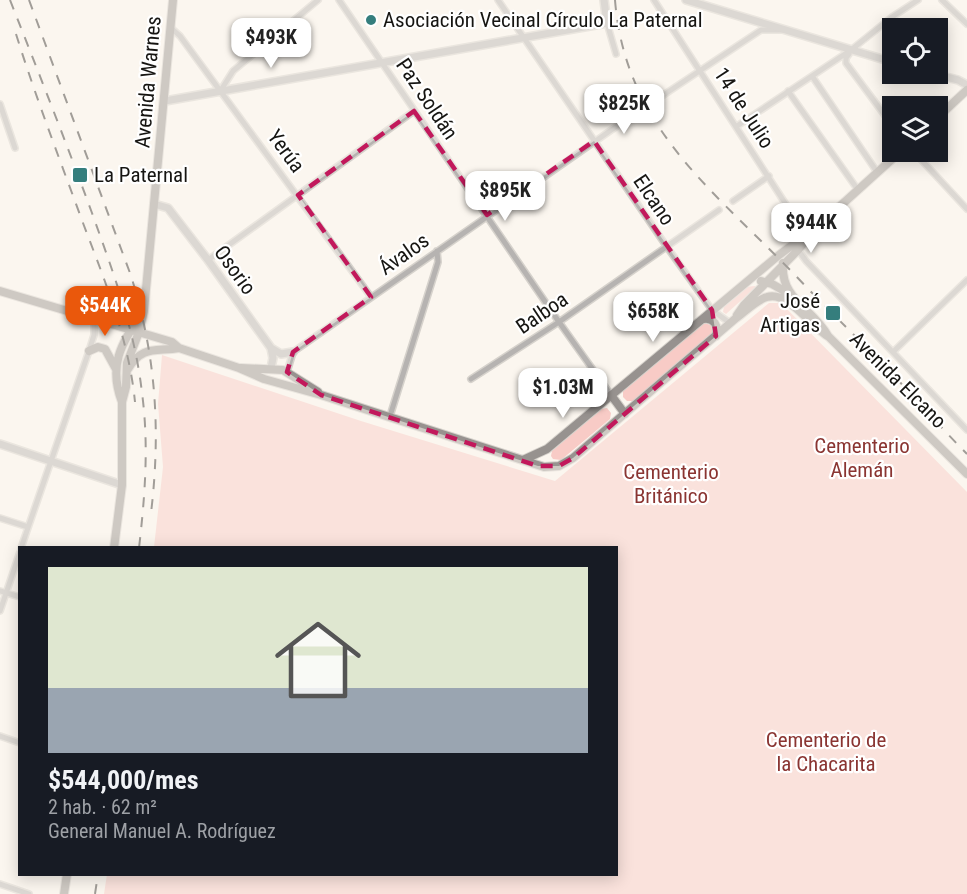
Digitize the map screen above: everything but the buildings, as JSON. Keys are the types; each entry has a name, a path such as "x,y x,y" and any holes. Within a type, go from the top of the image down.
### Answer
{"main road":[{"name":"Avenida Warnes","path":"114,546 122,485 122,402 128,355 144,310 173,0"},
{"path":"948,108 967,90"},
{"path":"733,321 744,305 798,250 818,226 889,162"},
{"path":"523,460 547,449 712,310 805,234 818,226"},
{"path":"127,370 136,357 145,352 155,349 179,348 239,368 272,382 321,394 544,467 559,466 625,414 733,321 764,298 786,296 783,263"},
{"path":"748,281 766,282"},
{"name":"Avenida Elcano","path":"766,282 779,287 820,332 829,337 967,474"},
{"path":"0,291 172,342 179,348"},
{"path":"144,310 153,337"},
{"path":"703,319 710,319 715,323 716,336"},
{"name":"Avenida Warnes","path":"122,402 116,388 116,370 120,350 135,331"},
{"path":"89,351 98,346 105,349 116,370"},
{"path":"239,368 271,368 287,372 321,394"},
{"path":"271,368 272,382"},
{"path":"281,384 287,379 287,372"},
{"path":"611,396 625,414"},
{"path":"64,894 67,876"}],"street":[{"path":"221,90 233,71 318,0"},
{"name":"Paz Soldán","path":"339,0 611,396"},
{"name":"Elcano","path":"498,0 712,310 733,321"},
{"path":"604,0 607,22 616,54"},
{"name":"14 de Julio","path":"654,0 805,234"},
{"path":"686,0 882,59"},
{"path":"737,126 851,50 892,17 918,0"},
{"path":"942,0 967,24"},
{"path":"165,101 607,22"},
{"name":"Yerúa","path":"171,28 180,36 221,90 371,297"},
{"path":"653,102 761,30 785,30"},
{"path":"851,50 846,63 882,112"},
{"path":"812,76 878,172"},
{"path":"948,78 967,85"},
{"path":"788,91 858,190"},
{"path":"0,104 15,148"},
{"name":"Ávalos","path":"292,352 640,110"},
{"path":"208,260 414,111"},
{"path":"923,162 967,208"},
{"path":"733,201 769,176"},
{"name":"Osorio","path":"154,204 168,208 271,348"},
{"name":"Balboa","path":"471,379 559,322 719,210"},
{"path":"798,250 967,430"},
{"path":"390,416 438,262 437,251"},
{"path":"893,352 967,280"},
{"path":"22,546 89,351 94,335 94,320"},
{"path":"271,348 281,354 292,352 287,372"},
{"path":"271,348 273,358 271,368"},
{"path":"0,444 122,485"},
{"path":"0,518 28,527"},
{"path":"0,611 3,592 18,557"},
{"path":"3,592 18,596"},
{"path":"0,736 18,742"},
{"path":"0,884 29,894"}],"highlighted area":[{"path":"414,111 487,215 594,141 712,310 716,336 573,458 559,466 538,466 321,395 287,372 293,352 371,297 298,195"}],"green space":[{"path":"755,286 726,314 723,312 724,306 745,287"},
{"name":"Cementerio de la Chacarita","path":"769,303 781,303 967,492 967,894 104,894 107,876 618,876 618,546 154,546 163,467 158,404 162,355 361,421 555,481"},
{"path":"704,323 711,325 713,334 633,401 627,401 623,397 623,390"},
{"path":"607,408 611,413 610,419 561,460 553,459 552,451 601,409"}],"railway":[{"path":"10,0 108,257 134,347 142,393 146,451 139,546"},
{"path":"29,0 139,303 151,362 156,422 151,513"},
{"path":"615,0 622,45 636,85 655,120 678,153 704,184 877,359 967,454"},
{"path":"16,34 115,311 122,333 135,402"},
{"path":"95,894 98,876"}],"place":[{"name":"Asociación Vecinal Círculo La Paternal","path":"371,20"},
{"name":"La Paternal","path":"80,175"},
{"name":"José Artigas","path":"833,313"}],"park label":[{"name":"Cementerio Alemán","path":"862,458"},
{"name":"Cementerio Británico","path":"671,484"}]}
